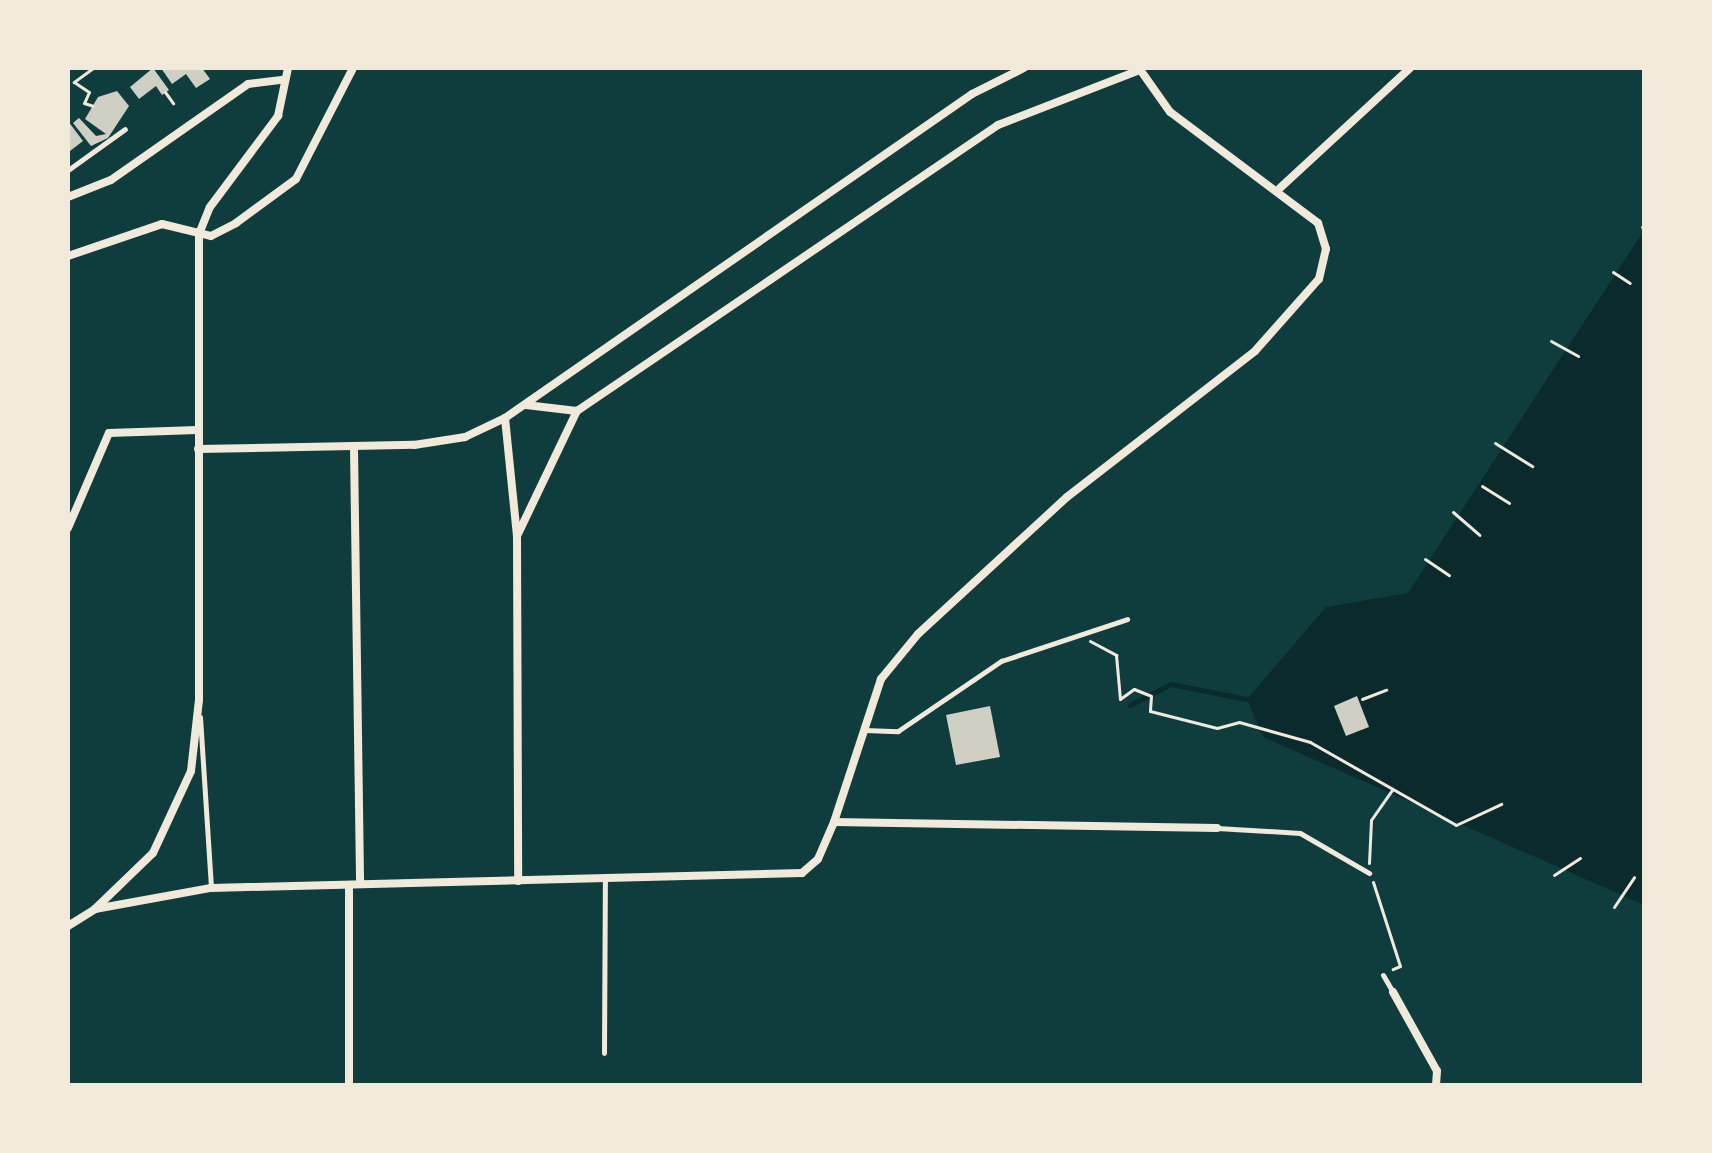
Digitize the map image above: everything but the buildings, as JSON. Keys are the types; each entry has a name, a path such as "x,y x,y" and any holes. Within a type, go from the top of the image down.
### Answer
{"street":[{"path":"68,926 95,909 136,875 171,822 191,771 199,700 199,234 210,207 278,116 282,80 288,68"},
{"path":"68,256 162,224 199,234 236,223 296,179 353,68"},
{"path":"198,449 354,448 465,437 526,405 972,94 1024,68"},
{"path":"1280,188 1410,68"},
{"path":"95,909 211,888 605,881 802,873 818,859 834,822 881,679 918,634 1067,497 1255,351 1319,279 1326,249 1318,223 1280,188 1170,112 1139,69 998,125 577,411 517,536"},
{"path":"68,197 111,180 248,84 271,76 282,80"},
{"path":"526,405 577,411"},
{"path":"505,418 517,536 518,881"},
{"path":"68,528 109,433 197,430"},
{"path":"354,448 360,884"},
{"path":"834,822 1217,828"},
{"path":"349,885 349,1085"},
{"path":"1393,992 1437,1071 1436,1085"}],"lane":[{"path":"68,170 125,129"},
{"path":"863,729 898,731 1001,661 1127,619"},
{"path":"199,700 211,888"},
{"path":"1217,828 1300,833 1369,873"},
{"path":"604,1053 605,881"},
{"path":"1383,975 1393,992"}],"path":[{"path":"93,68 74,82 89,92 84,103 93,106"},
{"path":"165,92 173,103"},
{"path":"1613,272 1630,283"},
{"path":"1551,341 1578,356"},
{"path":"1495,443 1532,466"},
{"path":"1482,486 1509,503"},
{"path":"1453,512 1479,535"},
{"path":"1425,559 1449,575"},
{"path":"1080,635 1116,655 1120,699 1134,689 1151,696 1150,711 1196,725 1239,722 1310,742 1456,825 1501,804"},
{"path":"1362,699 1386,690"},
{"path":"1383,975 1400,966 1369,873 1371,820 1392,789"},
{"path":"1554,875 1580,858"},
{"path":"1614,907 1634,877"}],"water":[{"path":"1644,230 1644,905 1263,737 1247,699 1326,607 1408,593"}],"waterway":[{"path":"1130,705 1171,684 1247,699"}]}
